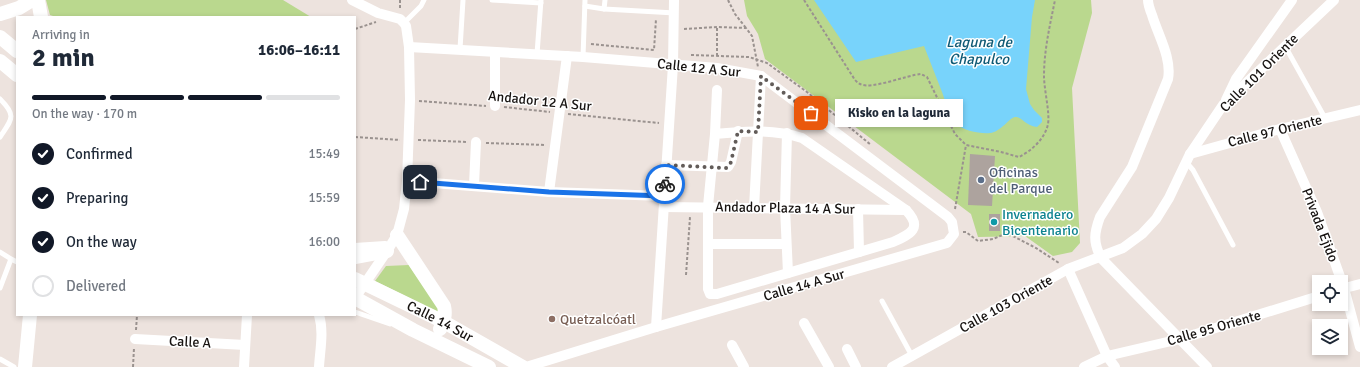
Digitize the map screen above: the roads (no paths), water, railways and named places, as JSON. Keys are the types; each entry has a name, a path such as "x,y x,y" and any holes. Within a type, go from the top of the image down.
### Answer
{"main road":[{"path":"0,14 19,8 32,0"},
{"path":"38,0 41,16"},
{"path":"0,31 16,39"},
{"path":"0,37 16,49"},
{"path":"0,61 16,74"},
{"path":"356,257 392,244 444,306 444,322 434,339"},
{"name":"Calle 14 Sur","path":"359,282 444,322 523,367"},
{"name":"Calle 14 Sur","path":"356,299 482,366"},
{"path":"25,367 30,316"}],"street":[{"path":"352,0 378,13 400,19 406,26 409,47 410,100 407,181 404,209 392,244 359,282 356,294"},
{"path":"656,327 673,65 675,28 674,0"},
{"path":"1148,0 1170,70 1163,92 1132,167 1107,205 1097,225 1094,242 1101,258 1207,367"},
{"path":"1223,105 1236,79 1292,0"},
{"name":"Calle 101 Oriente","path":"1123,248 1142,234 1156,219 1169,198 1188,158 1223,105 1334,0"},
{"name":"Calle 12 A Sur","path":"409,47 583,57 717,68 761,76 948,217 952,222 954,234"},
{"path":"494,106 495,52"},
{"path":"549,192 567,56"},
{"path":"754,208 761,76"},
{"path":"715,134 738,131 787,133 806,140 906,210 913,217 914,228 910,233 893,242 717,294 710,294 708,289 708,206 715,134 717,90"},
{"name":"Calle 97 Oriente","path":"1188,158 1280,129 1360,110"},
{"name":"Privada Ejido","path":"1280,129 1317,212 1338,275"},
{"path":"666,165 726,168 731,162 738,131"},
{"path":"787,133 785,208 788,273"},
{"path":"474,185 476,142"},
{"name":"Andador Plaza 14 A Sur","path":"407,181 474,185 708,206 906,210"},
{"path":"858,210 858,252"},
{"name":"Calle 14 A Sur","path":"526,367 656,327 947,243 954,234"},
{"path":"356,248 392,244"},
{"path":"709,244 786,244"},
{"name":"Calle 103 Oriente","path":"892,367 1068,269 1101,258 1123,248"},
{"path":"1068,269 1107,356 1115,367"},
{"path":"1348,288 1360,284"},
{"name":"Calle 95 Oriente","path":"1084,367 1107,356 1180,339 1312,298"},
{"name":"Privada Ejido","path":"1348,306 1360,347"},
{"path":"244,367 247,316"},
{"path":"318,367 322,339 319,316"},
{"path":"804,323 829,367"},
{"name":"Calle A","path":"135,339 245,346"},
{"path":"732,345 744,367"},
{"path":"847,349 856,367"}],"lane":[{"path":"404,23 421,6 424,0"},
{"path":"460,49 463,0"},
{"path":"492,0 541,2 537,54"},
{"path":"583,57 584,0"},
{"path":"604,9 605,0"},
{"path":"584,6 604,9 675,13"},
{"path":"1285,46 1325,118"},
{"path":"0,99 10,109 11,116 10,122 0,137"},
{"path":"1188,158 1233,245"},
{"path":"0,252 16,262"},
{"path":"0,288 11,259"},
{"path":"882,301 912,356"},
{"path":"356,312 413,330"},
{"path":"0,359 14,367"}],"water":[{"name":"Laguna de Chapulco","path":"814,0 1035,0 1032,17 1026,89 1030,104 1042,118 1042,122 1037,127 1018,117 1015,117 998,130 990,133 967,130 959,126 953,120 949,112 924,46 856,62"}],"place":[{"name":"Kisko en la laguna","path":"811,113"},
{"name":"Oficinas del Parque","path":"981,180"},
{"name":"Invernadero Bicentenario","path":"994,222"},
{"name":"Quetzalcóatl","path":"552,319"}]}
